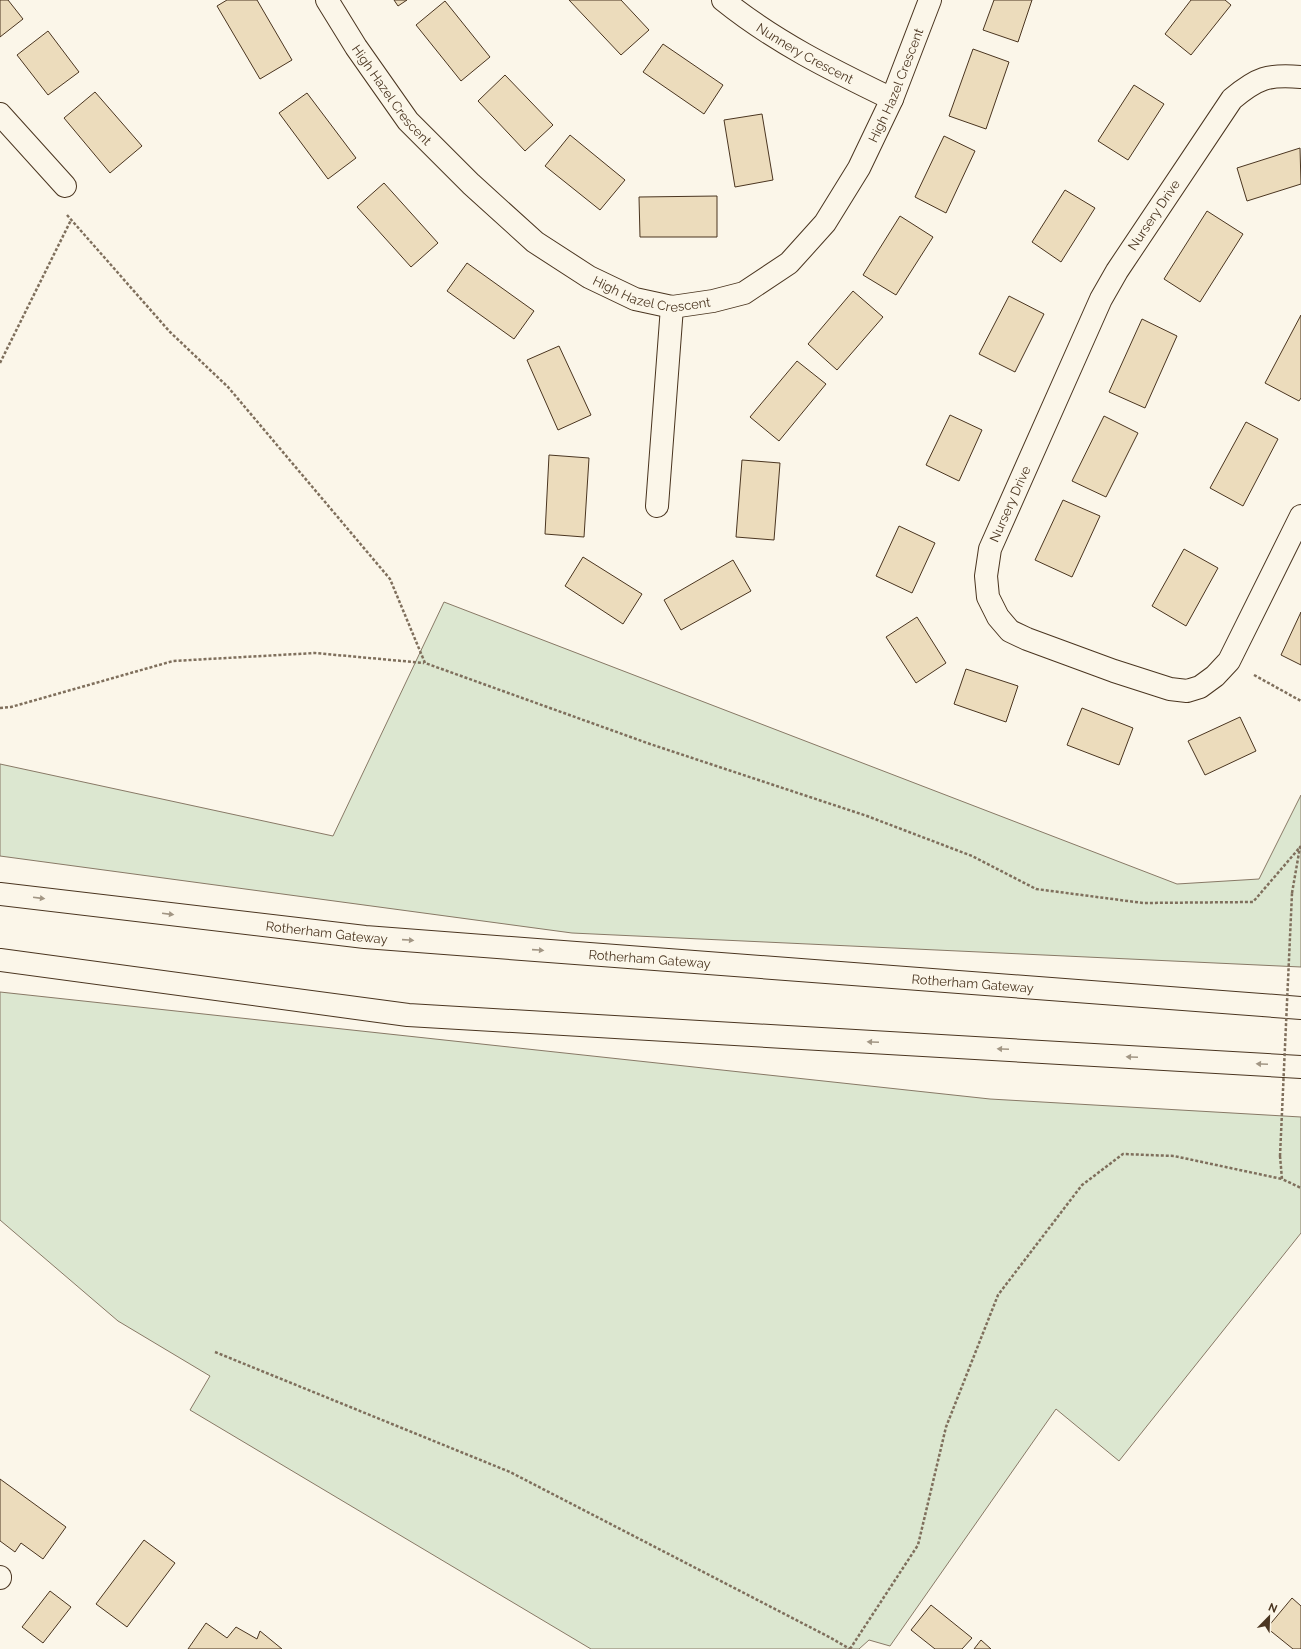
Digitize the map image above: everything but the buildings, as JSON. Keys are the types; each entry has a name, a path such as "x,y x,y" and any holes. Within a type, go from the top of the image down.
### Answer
{"main road":[{"name":"High Hazel Crescent","path":"327,0 356,47 408,121 471,184 535,242 589,277 635,299 672,307 713,301 744,293 789,264 825,223 859,168 892,99 930,0"},
{"name":"Nunnery Crescent","path":"723,0 748,20 815,62 892,99"},
{"name":"Nursery Drive","path":"1301,77 1280,75 1263,78 1247,86 1232,99 1117,271 1101,299 990,548 986,576 988,597 998,617 1010,631 1027,639 1114,671 1170,689 1187,691 1200,687 1215,676 1229,661 1301,516"},
{"path":"0,114 65,186"},
{"path":"657,506 672,307"},
{"name":"Rotherham Gateway","path":"0,894 365,937 1301,1008"},
{"path":"0,960 408,1015 1301,1067"}],"path":[{"path":"65,186 52,199 170,332 228,387 390,580 425,663"},
{"path":"0,362 71,220"},
{"path":"0,708 11,707 173,661 316,653 425,663 650,744 867,816 972,856 1036,889 1144,902 1253,902 1301,845"},
{"path":"1229,661 1301,701"},
{"path":"1282,1179 1280,1156 1292,893 1301,845"},
{"path":"215,1352 510,1472 824,1634 850,1649 918,1545 946,1427 998,1296 1082,1185 1123,1154 1174,1156 1282,1179 1301,1188"}],"green space":[{"path":"444,602 1177,884 1259,879 1301,795 1301,967 572,933 0,856 0,764 333,836"},
{"path":"0,992 990,1099 1301,1117 1301,1233 1119,1461 1056,1409 890,1646 869,1640 859,1649 591,1649 190,1410 210,1376 118,1321 0,1220"}]}
